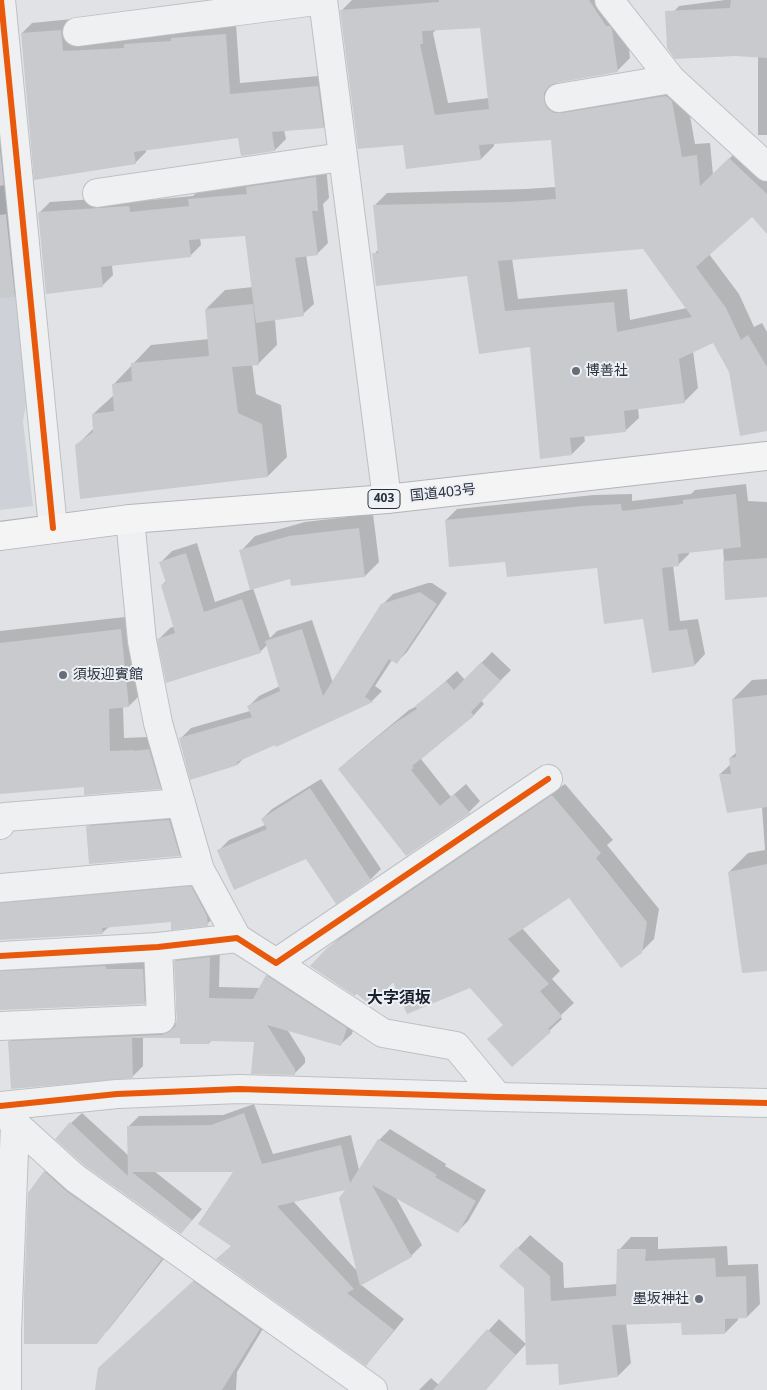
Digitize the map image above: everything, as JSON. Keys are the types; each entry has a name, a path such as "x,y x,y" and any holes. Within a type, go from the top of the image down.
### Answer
{"highway":[{"name":"国道403号","path":"0,536 130,519 387,499 767,456"}],"street":[{"path":"0,0 53,528"},
{"path":"77,32 323,0 387,499"},
{"path":"609,0 671,79 767,167"},
{"path":"560,98 671,79"},
{"path":"96,193 342,157"},
{"path":"130,519 142,641 158,723 200,870 237,938 383,1033 456,1046 498,1098"},
{"path":"276,963 548,780"},
{"path":"0,825 5,818 181,803"},
{"path":"0,888 200,870"},
{"path":"0,956 158,947 237,938"},
{"path":"0,1026 161,1019 158,947"},
{"path":"5,1114 117,1094 239,1089 498,1098 767,1103"},
{"path":"5,1114 7,1390"},
{"path":"5,1114 75,1178 373,1390"}],"shaded area":[{"path":"0,133 28,394 23,421 33,506 0,510"}],"building":[{"path":"439,0 589,0 606,26 610,26 612,29 618,72 556,83 549,86 544,93 544,101 547,108 554,113 562,113 666,96 672,101 682,157 697,155 700,186 729,158 767,194 767,234 752,217 696,267 726,308 741,340 748,335 767,367 767,431 740,436 729,372 713,343 679,359 685,403 624,411 626,432 570,438 572,455 540,459 530,347 479,354 467,276 376,286 372,253 378,253 373,205 512,202 556,199 551,140 479,145 481,160 406,169 403,145 358,149 340,10 439,2","holes":["480,28 489,109 435,115 420,44 423,44 422,31","643,249 692,317 617,332 614,302 505,311 498,261"]},
{"path":"731,0 767,0 767,58 735,56 675,59 667,48 665,11 730,8"},
{"path":"61,30 63,51 124,48 124,44 171,41 171,38 226,34 230,94 318,86 324,128 272,132 275,151 241,156 238,138 134,152 136,164 34,180 21,33"},
{"path":"0,149 4,185 0,186"},
{"path":"316,177 318,211 312,211 318,255 295,258 304,316 256,323 245,236 189,240 191,257 101,267 103,287 46,294 38,212 129,206 130,212 189,206 188,199 247,194 246,187"},
{"path":"6,214 15,297 0,298 0,215"},
{"path":"253,304 259,365 232,367 238,413 262,424 268,477 80,499 75,445 93,432 92,414 114,411 112,384 132,381 131,363 209,356 205,309"},
{"path":"736,494 741,547 678,554 679,566 662,568 669,631 687,629 695,666 652,673 643,619 604,624 597,568 507,577 505,562 449,567 445,520 621,504 622,511 683,504 683,500"},
{"path":"359,528 365,577 291,586 290,579 250,590 239,550 289,536"},
{"path":"186,553 204,612 242,599 261,653 166,683 157,639 175,633 161,585 166,583 159,562"},
{"path":"767,558 767,597 725,600 723,561"},
{"path":"420,592 437,604 397,664 389,659 365,697 373,702 276,747 275,745 237,762 238,765 190,780 179,738 252,717 247,706 280,691 265,641 302,629 323,696 381,604"},
{"path":"121,629 129,707 109,709 110,751 149,749 161,789 84,795 84,787 0,794 0,643"},
{"path":"481,662 501,681 471,712 474,716 412,766 414,768 411,770 440,806 454,794 470,813 406,856 338,769 395,723 417,709 415,706 446,681 454,690"},
{"path":"767,695 767,807 727,813 719,774 731,774 729,758 736,757 732,699"},
{"path":"310,788 371,880 336,904 306,859 234,890 217,850 267,829 261,819"},
{"path":"552,795 601,853 596,858 647,922 642,953 621,968 569,898 508,939 549,984 540,991 562,1016 548,1029 551,1032 512,1067 487,1039 503,1025 470,988 407,1014 393,982 371,1006 356,993 355,996 310,966 328,947"},
{"path":"169,820 180,856 89,864 86,826"},
{"path":"767,864 767,971 742,973 728,872"},
{"path":"191,886 207,916 208,926 171,930 171,922 102,928 103,934 0,940 0,903"},
{"path":"210,957 209,998 253,999 266,975 347,1028 341,1046 267,1025 295,1069 295,1075 251,1074 254,1042 209,1041 209,1044 180,1044 180,1038 132,1038 133,1078 11,1089 8,1041 162,1035 175,1027 177,1018 174,961"},
{"path":"106,966 106,969 143,969 145,1004 0,1010 0,971"},
{"path":"244,1113 262,1164 341,1145 350,1183 378,1139 437,1175 435,1177 476,1201 458,1233 372,1185 412,1257 360,1286 339,1198 345,1190 277,1206 354,1289 347,1293 394,1330 366,1366 216,1259 231,1246 198,1224 233,1172 132,1172 192,1220 181,1234 85,1166 55,1139 70,1122 128,1176 127,1126 211,1125"},
{"path":"44,1171 66,1191 162,1259 97,1344 24,1344 28,1193"},
{"path":"517,1247 550,1276 551,1301 616,1296 617,1249 646,1249 645,1261 715,1258 716,1277 746,1276 747,1318 725,1319 725,1334 682,1335 681,1323 612,1325 618,1377 559,1385 558,1364 526,1365 524,1288 499,1266"},
{"path":"193,1281 260,1329 222,1390 95,1390 98,1368"},
{"path":"487,1329 516,1355 486,1390 433,1390"}],"cycle path":[{"path":"1,0 53,528"},
{"path":"0,956 158,947 237,938 276,963 548,779"},
{"path":"0,1106 117,1094 239,1089 767,1103"}],"place":[{"name":"博善社","path":"576,371"},
{"name":"須坂迎賓館","path":"63,675"},
{"name":"墨坂神社","path":"699,1299"}],"district":[{"name":"大字須坂","path":"399,998"}]}
